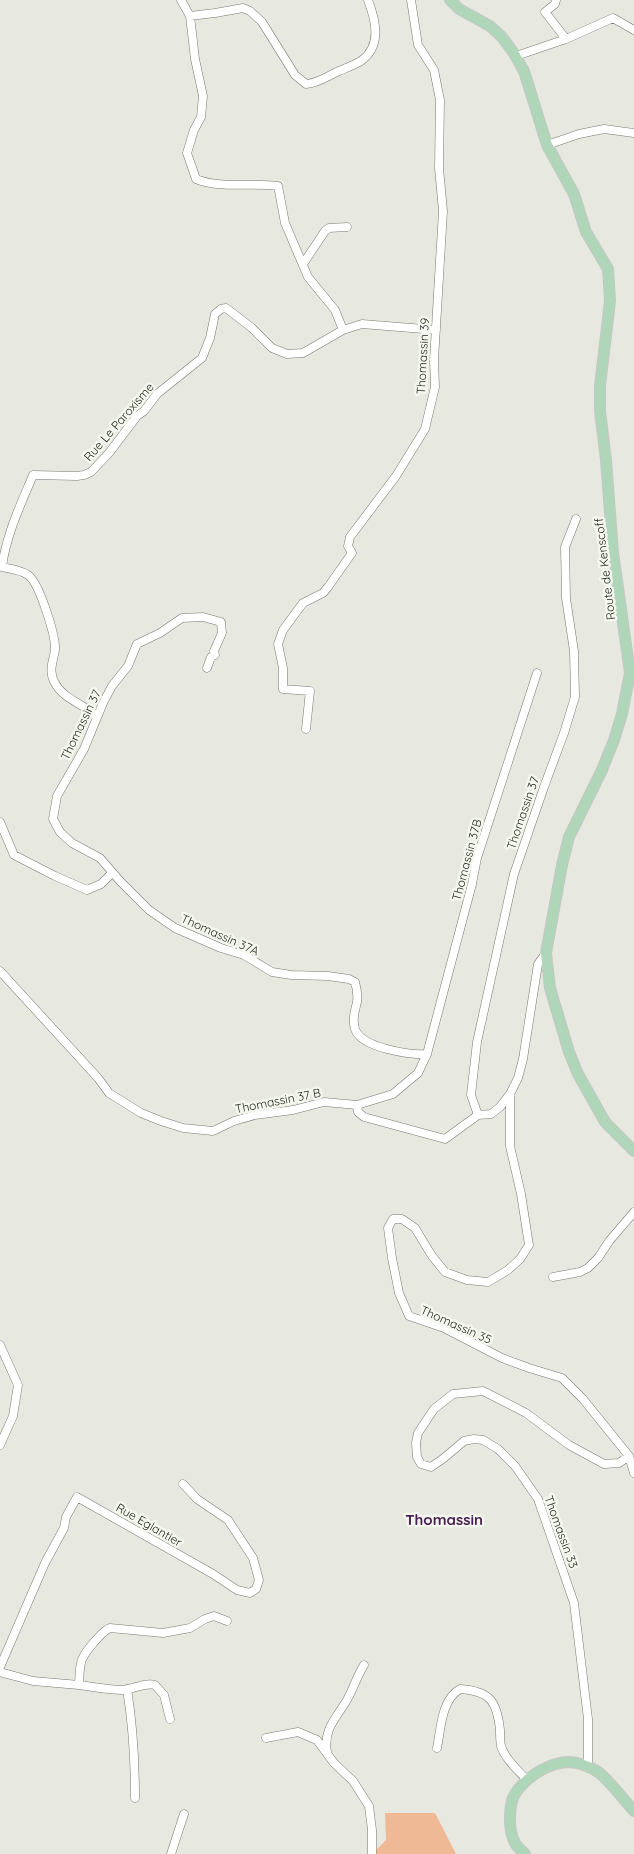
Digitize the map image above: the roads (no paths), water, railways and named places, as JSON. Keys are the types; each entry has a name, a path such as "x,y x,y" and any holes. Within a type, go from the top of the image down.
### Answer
{"main road":[{"name":"Route de Kenscoff","path":"450,0 459,9 490,26 502,37 516,56 524,71 547,145 574,194 586,232 608,269 610,301 600,386 600,411 613,552 630,673 622,714 614,740 570,837 562,865 546,952 550,988 578,1074 605,1122 634,1151"},
{"path":"525,1854 515,1843 510,1813 515,1792 526,1780 540,1771 570,1762 588,1767 598,1772 634,1811"}],"street":[{"path":"181,0 190,16 195,59 203,96 202,117 194,130 188,153 196,179 207,184 246,186 260,183 278,186 285,223 308,277 335,310 344,330 362,324 436,330"},
{"path":"190,16 215,14 243,8 250,11 262,22 295,75 306,84 317,83 361,61 372,49 376,35 375,18 368,0"},
{"name":"Thomassin 39","path":"306,729 310,691 283,689 283,668 278,644 283,630 303,602 323,593 352,553 348,546 350,537 396,476 425,429 435,387 436,330 443,211 439,168 440,100 434,70 418,45 411,0"},
{"path":"556,0 555,4 545,12 566,39"},
{"path":"516,56 566,39 614,18 634,30"},
{"path":"547,145 579,134 604,129 634,133"},
{"path":"303,264 325,231 329,228 347,227"},
{"name":"Rue Le Paroxisme","path":"96,716 87,708 61,693 55,684 51,675 55,649 50,618 32,578 26,573 2,567 8,539 34,475 84,476 91,472 157,394 202,358 210,338 215,314 218,311 226,308 252,328 272,348 287,354 303,353 344,330"},
{"name":"Thomassin 37","path":"478,1115 471,1096 478,1042 514,874 575,697 574,651 566,598 565,547 576,520"},
{"name":"Thomassin 37","path":"112,872 100,858 72,843 60,832 53,819 57,796 84,749 95,725 96,716 112,686 128,666 137,644 160,633 182,618 203,617 221,622 222,633 214,652 215,655 212,657 207,668"},
{"name":"Thomassin 37B","path":"427,1054 472,884 476,858 537,673"},
{"path":"0,822 14,855 55,876 87,890 101,884 112,872"},
{"name":"Thomassin 37A","path":"112,872 149,910 175,928 221,948 244,955 272,972 291,975 328,976 356,982 355,1029 360,1036 372,1044 411,1054 427,1054"},
{"path":"427,1054 418,1073 393,1094 357,1105 358,1112 364,1117 445,1139 478,1115 491,1114 500,1107 510,1094 518,1078 538,964 546,952"},
{"name":"Thomassin 37 B","path":"0,971 98,1078 109,1094 141,1113 161,1121 183,1128 213,1131 234,1120 293,1110 324,1102 357,1105"},
{"name":"Thomassin 35","path":"510,1094 510,1146 522,1202 528,1245 520,1259 508,1270 488,1282 467,1280 445,1272 432,1256 415,1228 402,1219 392,1220 388,1228 399,1293 409,1316 444,1328 502,1358 562,1378 629,1456 634,1473"},
{"path":"553,1277 580,1272 588,1268 634,1212"},
{"path":"0,1445 13,1416 18,1386 1,1350"},
{"name":"Thomassin 33","path":"588,1767 588,1719 574,1603 538,1499 515,1466 498,1449 483,1440 464,1441 431,1467 421,1464 417,1457 416,1444 418,1433 434,1409 453,1394 483,1391 526,1413 569,1445 604,1464 619,1463 629,1456"},
{"name":"Rue Eglantier","path":"0,1667 45,1563 64,1528 66,1517 77,1497 213,1574 237,1590 250,1593 256,1589 259,1580 253,1558 240,1537 228,1520 197,1498 183,1484"},
{"path":"79,1685 83,1654 104,1631 110,1628 163,1633 190,1628 214,1616 227,1621"},
{"path":"327,1754 325,1741 330,1728 341,1707 346,1702 356,1677 364,1665"},
{"path":"0,1672 33,1681 115,1690 127,1690 146,1684 155,1685 164,1695 170,1719"},
{"path":"127,1690 134,1748 134,1798"},
{"path":"437,1748 444,1711 449,1698 460,1690 482,1692 493,1701 498,1713 501,1746 512,1764 526,1780"},
{"path":"266,1738 298,1732 317,1740 327,1754 353,1782 369,1806 372,1854"},
{"path":"172,1854 184,1814"}],"district":[{"name":"Thomassin","path":"444,1520"}]}
